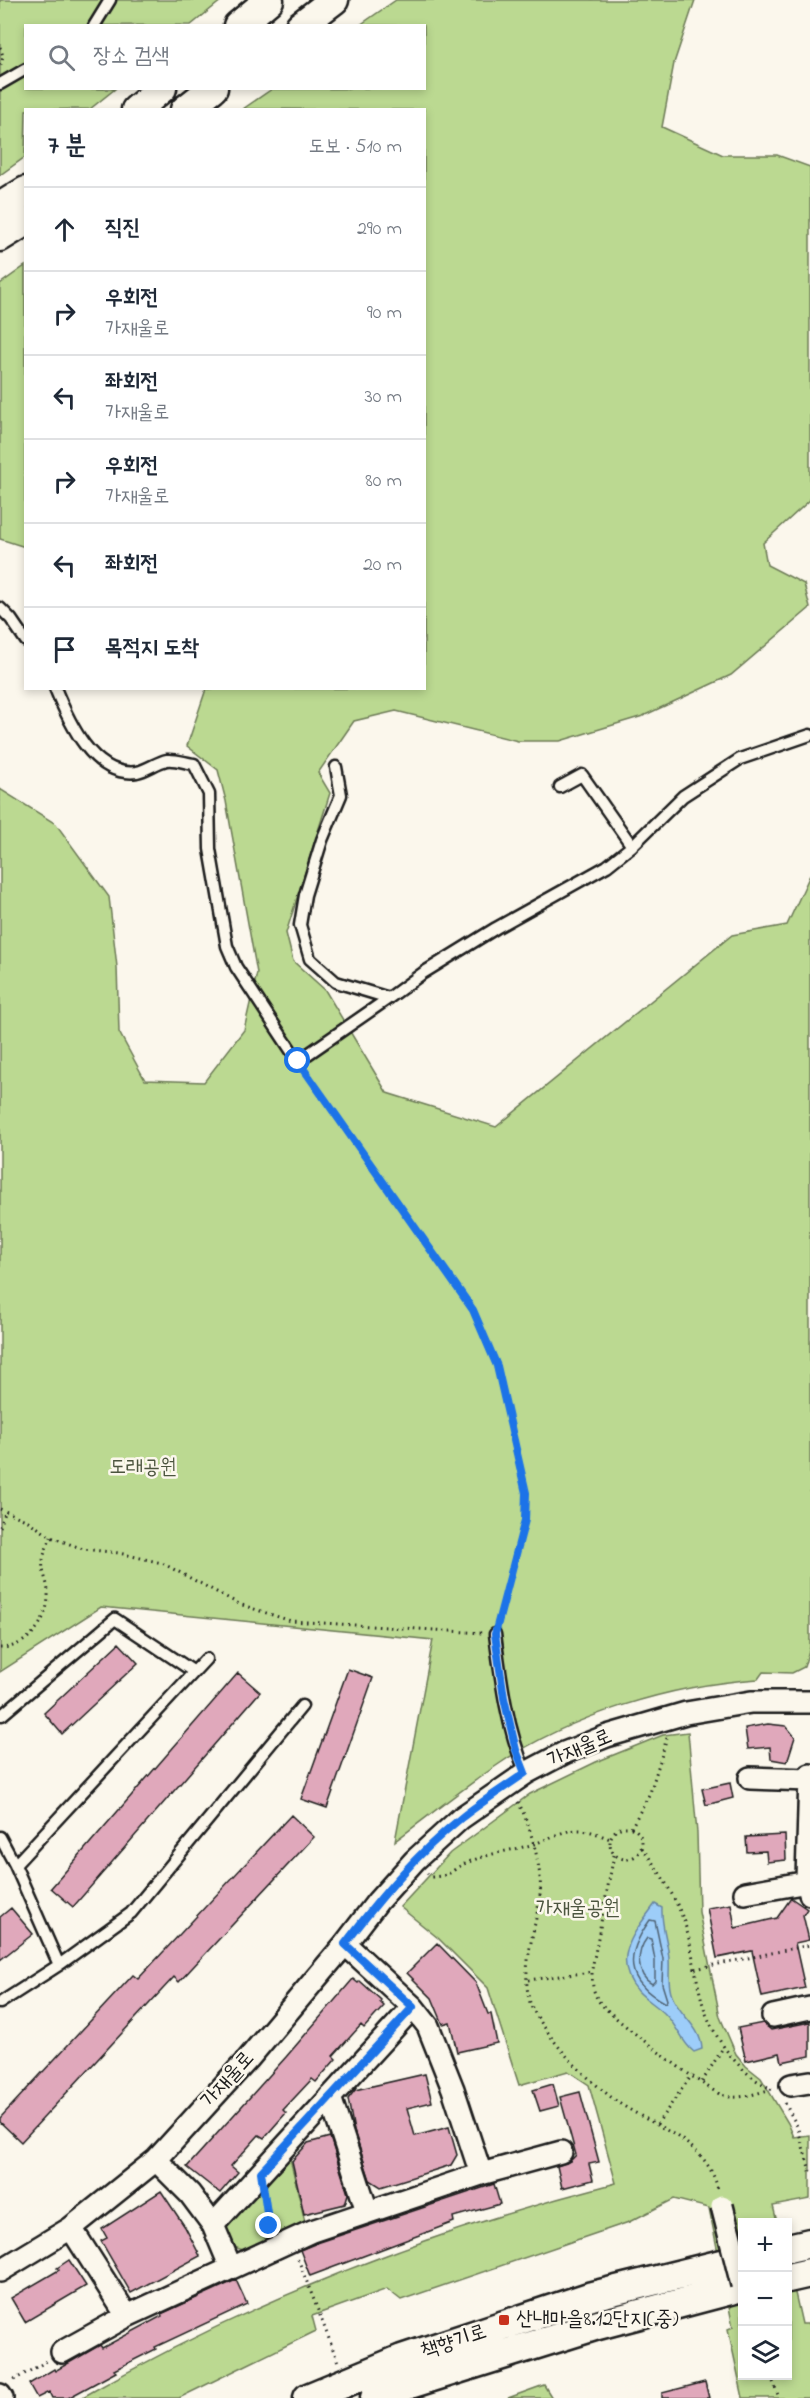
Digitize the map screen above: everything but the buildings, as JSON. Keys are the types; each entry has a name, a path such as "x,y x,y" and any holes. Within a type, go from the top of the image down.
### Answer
{"main road":[{"path":"240,24 269,0"},
{"path":"303,24 334,0"},
{"path":"138,108 160,90"},
{"path":"188,108 210,90"},
{"path":"0,207 24,192"},
{"path":"0,237 24,222"},
{"path":"792,2247 810,2243"},
{"name":"책향기로","path":"308,2398 402,2359 592,2296 738,2260"},
{"path":"792,2277 810,2273"},
{"name":"책향기로","path":"375,2398 410,2384 598,2325 738,2287"}],"street":[{"name":"가재울로","path":"0,2271 71,2228 156,2160 248,2059 414,1860 461,1818 517,1779 564,1753 607,1736 666,1719 751,1702 810,1702"},
{"path":"745,1893 809,1888 810,1778 750,1778"},
{"path":"345,1944 413,2007 428,2026 439,2049 481,2174"},
{"path":"213,2225 413,2007"},
{"path":"773,2016 810,2008"},
{"path":"330,2097 367,2211"},
{"path":"62,2352 127,2316 291,2241 367,2211 481,2174 561,2152"},
{"path":"156,2160 190,2194 213,2225 231,2268"},
{"path":"722,2206 738,2272"},
{"path":"71,2228 127,2316"}],"lane":[{"path":"95,24 110,0"},
{"path":"0,84 24,70"},
{"path":"0,608 24,638"},
{"path":"56,690 69,722 90,752 113,768 136,772 169,759 194,765 209,794 210,849 227,946 236,967 298,1061 423,973 496,928 608,866 633,846 683,796 740,759 810,735"},
{"path":"336,767 341,795 322,840 305,896 300,925 310,959 336,982 389,998"},
{"path":"560,787 582,775 633,846"},
{"path":"0,1715 115,1619 194,1672"},
{"path":"495,1634 504,1698 516,1750 517,1779"},
{"path":"15,1864 206,1659"},
{"path":"0,2003 131,1913 302,1706"},
{"path":"0,1837 15,1864 58,1965"}],"path":[{"path":"0,47 3,56 0,71"},
{"path":"0,1509 28,1521 51,1537 83,1549 119,1553 162,1563 238,1604 291,1621 495,1634 525,1520 526,1493 497,1366 473,1310 298,1061"},
{"path":"0,1527 6,1510"},
{"path":"0,1648 27,1640 43,1619 48,1593 43,1573 43,1559 51,1537"},
{"path":"631,1828 642,1811 660,1767 667,1740 666,1719"},
{"path":"517,1779 522,1809 534,1844 540,1893 529,1946 528,1980 532,2007 548,2034 572,2061 612,2098 657,2124 688,2145 706,2161 717,2183 722,2206"},
{"path":"642,1848 639,1854 630,1859 619,1858 611,1850 610,1839 612,1834 621,1828 631,1828 639,1834 642,1848 656,1867 682,1918 701,2000 724,2046 740,2068 760,2084 789,2088"},
{"path":"414,1860 431,1877 447,1876 462,1865 534,1844 554,1834 579,1830 596,1833 610,1839"},
{"path":"614,1855 592,1972 592,1984 598,2000 610,2014 723,2096 736,2097 789,2088"},
{"path":"695,1969 810,1945"},
{"path":"528,1980 592,1972"},
{"path":"702,2082 724,2046"},
{"path":"657,2124 692,2075"},
{"path":"789,2088 787,2105 797,2126 810,2171"},
{"path":"261,2172 269,2226 291,2241 346,2382"},
{"path":"5,2391 62,2352"},
{"path":"772,2380 779,2398"}],"green space":[{"path":"0,0 222,0 192,24 24,24 24,90 114,90 91,108 24,108 24,158 0,175"},
{"name":"도래공원","path":"396,0 695,0 674,63 662,127 723,155 777,155 810,167 810,500 763,543 767,565 804,584 810,608 731,675 643,716 560,741 518,741 396,711 354,721 318,773 330,793 286,933 293,961 325,990 387,1093 496,1127 732,935 787,925 810,875 810,1647 804,1667 792,1673 763,1672 758,1679 725,1682 657,1696 623,1705 558,1731 499,1764 395,1841 433,1640 101,1607 0,1672 0,789 56,824 109,897 117,967 119,1032 145,1080 204,1082 244,1030 257,973 226,801 218,770 187,746 206,690 426,690 426,108 244,108 271,90 426,90 426,24 361,24"},
{"path":"24,267 24,547 0,539 0,284"},
{"name":"가재울공원","path":"688,1732 697,1833 699,1912 720,2017 736,2054 761,2078 794,2137 810,2135 810,2199 773,2206 776,2218 738,2218 738,2375 728,2329 733,2327 709,2208 674,2199 629,2222 401,2300 387,2289 312,2316 316,2331 179,2398 81,2398 209,2331 275,2300 341,2273 477,2223 616,2183 589,2085 568,2071 519,2085 488,1988 438,1938 400,1907 450,1853 530,1794 596,1762 663,1735"},
{"path":"290,2158 305,2222 243,2250 234,2247 226,2241 224,2227"},
{"name":"가재울공원","path":"792,2280 802,2324 810,2324 810,2398 743,2398 739,2380 792,2380"},
{"path":"544,2385 552,2398 508,2398"}],"water":[{"path":"655,1904 662,1908 670,1991 701,2041 702,2049 694,2052 666,2015 638,1991 626,1968 628,1946 640,1924"}],"place":[{"name":"산내마을8.12단지(중)","path":"504,2320"}],"route":[{"path":"269,2226 261,2172 413,2007 345,1944 414,1860 461,1818 525,1773 516,1750 504,1698 495,1634 525,1520 526,1493 497,1366 473,1310 298,1061"}]}
